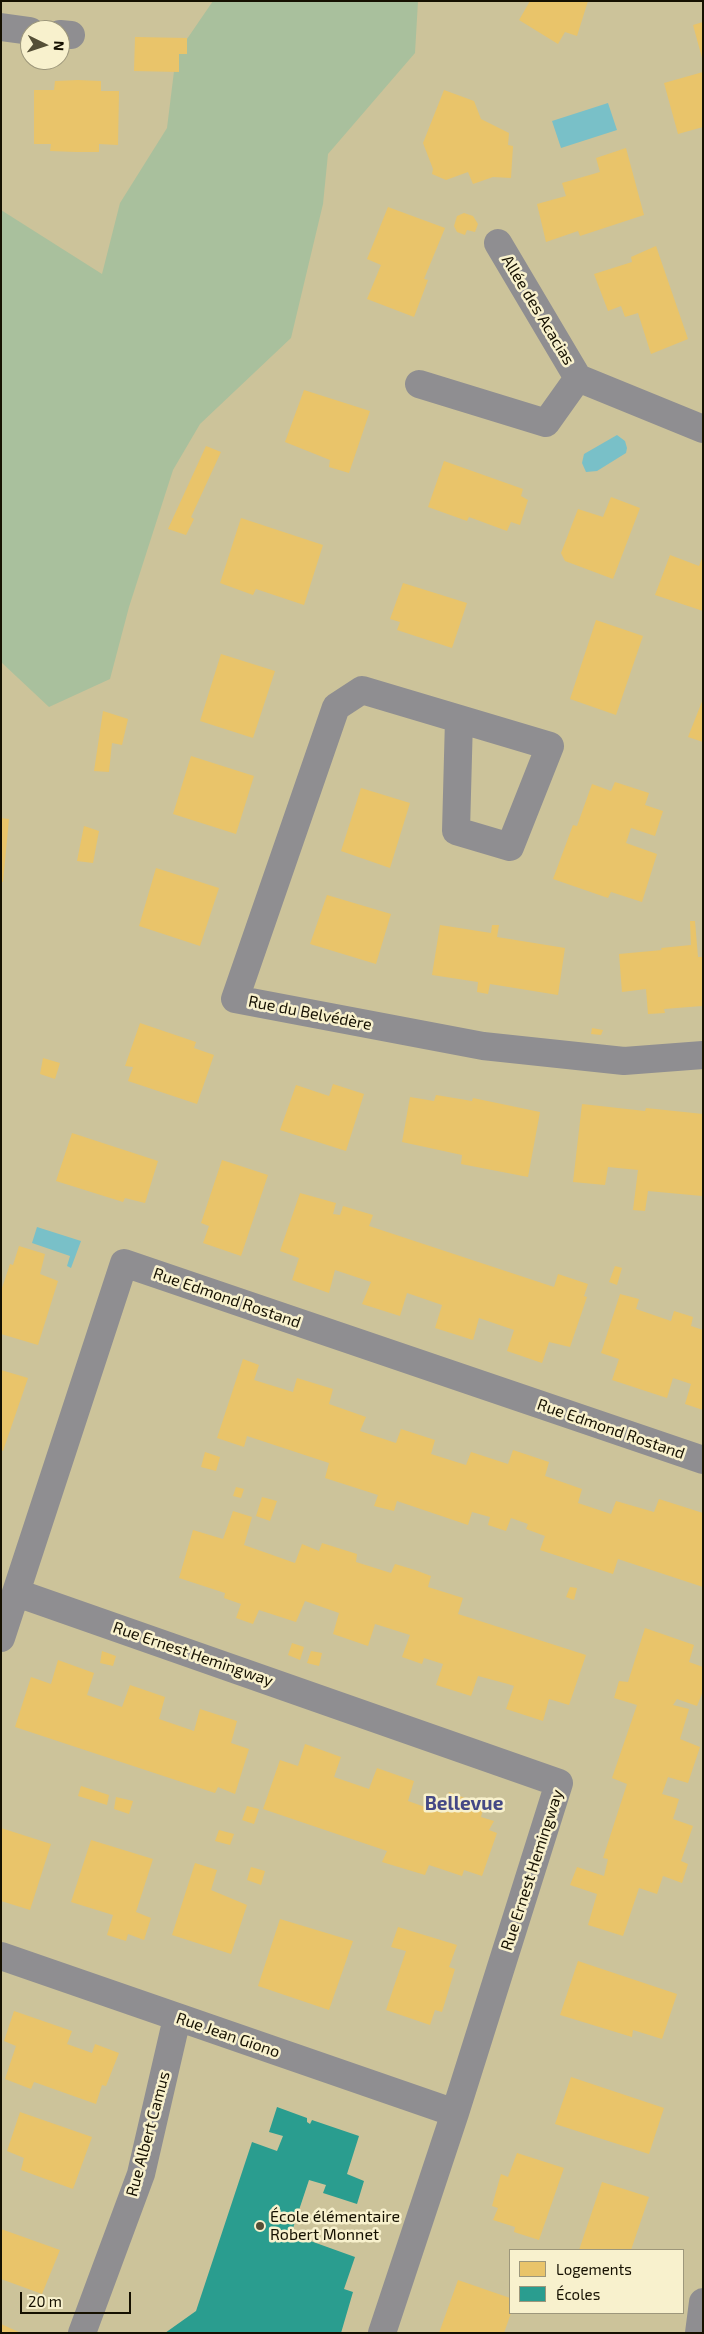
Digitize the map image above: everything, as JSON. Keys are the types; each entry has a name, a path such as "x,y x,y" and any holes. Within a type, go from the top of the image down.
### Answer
{"street":[{"path":"1,28 20,30"},
{"name":"Allée des Acacias","path":"498,243 578,378 703,429"},
{"name":"Allée des Acacias","path":"419,384 546,423 578,378"},
{"name":"Rue du Belvédère","path":"459,719 456,831 510,847 550,746 362,690 336,707 235,999 483,1046 624,1061 703,1055"},
{"name":"Rue Edmond Rostand","path":"1,1638 124,1263 703,1460"},
{"name":"Rue Ernest Hemingway","path":"17,1593 560,1782 455,2113 382,2333"},
{"name":"Rue Jean Giono","path":"1,1956 455,2113"},
{"name":"Rue Albert Camus","path":"82,2333 141,2174 177,2018"},
{"path":"700,2333 703,2302"}],"green space":[{"path":"213,1 418,1 415,53 328,154 323,204 291,338 200,424 173,470 129,607 110,679 49,707 1,662 1,210 102,274 120,203 167,128 176,55"}],"water":[{"path":"608,103 617,130 561,148 552,121"},
{"path":"617,435 625,441 626,453 597,471 586,472 582,463 584,454"},
{"path":"37,1227 81,1241 71,1268 67,1266 70,1256 32,1243"}],"building: Logements":[{"path":"530,1 588,1 577,36 565,32 558,44 519,20"},
{"path":"703,22 703,58 702,58 693,25"},
{"path":"135,37 187,38 187,54 179,54 179,72 134,71"},
{"path":"703,72 703,127 678,134 664,83"},
{"path":"55,81 101,81 101,91 119,91 118,145 99,144 99,152 76,152 50,151 51,144 34,144 34,90 54,90"},
{"path":"444,90 474,101 481,119 509,133 508,145 513,146 511,178 493,177 473,184 468,172 446,180 432,174 433,169 423,143"},
{"path":"626,148 644,215 580,236 578,231 546,242 537,204 566,196 562,183 600,172 596,158"},
{"path":"388,207 445,228 424,279 428,280 414,317 367,299 381,265 367,259"},
{"path":"464,213 473,216 478,224 475,232 467,230 465,235 457,232 454,226 457,216"},
{"path":"656,246 688,339 651,354 638,313 625,317 621,306 608,311 594,274 632,262 631,257"},
{"path":"304,390 370,411 349,473 329,467 330,460 285,442"},
{"path":"206,446 221,452 191,517 194,519 186,535 168,529"},
{"path":"444,461 523,489 521,496 528,500 520,525 511,522 507,531 469,517 467,521 428,507"},
{"path":"611,497 640,508 613,579 565,561 561,553 578,509 603,517"},
{"path":"241,518 323,545 304,605 256,589 253,595 220,583"},
{"path":"670,555 699,566 703,556 703,611 655,595"},
{"path":"403,583 467,603 452,648 397,630 400,622 390,619"},
{"path":"596,620 643,636 616,715 570,699"},
{"path":"221,654 275,671 253,738 200,721"},
{"path":"703,699 703,742 688,737"},
{"path":"103,711 128,719 122,745 112,743 109,772 94,771"},
{"path":"191,756 254,776 236,834 173,814"},
{"path":"615,782 649,793 645,805 663,811 655,836 631,828 626,843 657,854 642,902 611,892 608,898 553,879 573,825 577,826 592,784 611,791"},
{"path":"361,788 410,803 390,868 341,851"},
{"path":"1,818 9,819 3,882 1,882"},
{"path":"84,826 99,831 93,863 77,861"},
{"path":"156,868 219,888 200,946 139,926"},
{"path":"327,895 391,914 376,964 310,944"},
{"path":"690,921 695,921 698,957 703,957 702,1006 664,1009 665,1013 648,1014 646,989 622,992 619,954 691,945"},
{"path":"440,925 491,933 492,925 499,925 497,937 565,948 558,995 490,984 488,994 477,992 478,982 432,975"},
{"path":"140,1023 196,1042 194,1048 214,1055 197,1104 128,1081 133,1067 125,1066"},
{"path":"592,1028 603,1030 601,1035 591,1034"},
{"path":"43,1058 60,1063 55,1079 40,1074"},
{"path":"333,1084 364,1094 346,1151 280,1130 296,1085 329,1096"},
{"path":"436,1095 472,1101 473,1098 540,1112 528,1177 461,1164 462,1155 402,1142 410,1097 434,1101"},
{"path":"582,1104 645,1111 646,1108 703,1114 702,1196 648,1191 645,1211 633,1210 638,1170 608,1167 605,1185 573,1182"},
{"path":"72,1133 158,1161 145,1203 125,1198 123,1202 56,1181"},
{"path":"222,1160 268,1175 241,1256 203,1243 209,1226 201,1223"},
{"path":"300,1193 336,1203 333,1214 340,1215 343,1206 373,1215 369,1226 554,1287 558,1274 588,1284 584,1296 587,1297 570,1347 549,1342 542,1363 507,1351 514,1330 479,1318 473,1340 435,1328 442,1305 407,1293 400,1316 362,1304 371,1282 335,1270 329,1293 292,1280 299,1258 280,1251"},
{"path":"19,1246 45,1254 40,1274 58,1281 38,1345 1,1334 1,1291 10,1264 13,1265"},
{"path":"615,1266 622,1268 617,1285 609,1282"},
{"path":"620,1294 639,1299 636,1309 671,1321 674,1311 693,1317 691,1326 703,1330 703,1410 685,1404 691,1384 673,1378 667,1398 612,1380 619,1359 601,1353"},
{"path":"243,1359 259,1365 254,1380 293,1392 297,1378 333,1389 329,1404 366,1417 360,1431 396,1443 401,1429 435,1440 431,1454 466,1465 471,1452 508,1464 513,1450 549,1462 545,1476 582,1489 578,1503 611,1514 616,1501 654,1512 659,1499 703,1513 703,1587 618,1559 613,1574 540,1550 545,1536 526,1529 528,1524 511,1518 506,1531 488,1525 490,1517 472,1512 468,1525 397,1501 394,1511 374,1506 378,1495 325,1478 329,1463 247,1436 244,1447 217,1438"},
{"path":"1,1370 28,1378 3,1451 1,1450"},
{"path":"205,1452 220,1457 216,1471 201,1467"},
{"path":"236,1487 244,1489 241,1498 233,1496"},
{"path":"262,1497 277,1501 270,1521 256,1516"},
{"path":"233,1511 252,1517 244,1545 295,1563 302,1544 319,1551 322,1543 357,1554 356,1562 391,1573 395,1564 415,1570 431,1576 428,1587 463,1598 458,1614 586,1655 569,1705 549,1699 543,1721 506,1709 514,1686 478,1676 471,1696 436,1685 443,1664 424,1658 422,1664 402,1657 410,1635 375,1624 368,1646 333,1634 339,1613 305,1601 296,1622 259,1610 253,1624 236,1618 241,1604 224,1598 225,1593 179,1578 193,1530 223,1539"},
{"path":"570,1587 577,1588 574,1600 566,1597"},
{"path":"645,1628 694,1645 689,1662 703,1667 703,1691 697,1706 677,1699 673,1705 689,1709 680,1739 700,1747 688,1783 668,1777 662,1794 679,1799 673,1819 693,1826 681,1861 688,1864 682,1883 663,1876 657,1894 639,1888 623,1936 588,1925 597,1894 570,1885 577,1867 604,1876 608,1859 603,1858 627,1784 612,1778 637,1705 614,1698 619,1681 628,1682"},
{"path":"292,1643 304,1647 300,1660 288,1655"},
{"path":"102,1651 116,1656 113,1666 100,1663"},
{"path":"311,1651 322,1653 319,1666 307,1663"},
{"path":"58,1660 94,1673 87,1695 122,1707 130,1685 165,1697 159,1719 194,1731 200,1709 237,1721 231,1743 249,1749 235,1794 218,1787 215,1793 15,1727 31,1677 51,1684"},
{"path":"305,1744 341,1757 334,1777 369,1789 377,1768 414,1781 408,1801 442,1813 449,1792 484,1805 481,1817 494,1821 489,1830 497,1833 482,1876 464,1870 462,1876 429,1865 425,1875 382,1862 387,1851 263,1809 280,1760 298,1766"},
{"path":"81,1786 109,1795 107,1805 78,1796"},
{"path":"116,1797 133,1801 129,1814 114,1809"},
{"path":"247,1806 259,1809 254,1824 242,1820"},
{"path":"1,1828 51,1844 30,1910 1,1901"},
{"path":"219,1830 234,1834 230,1845 215,1841"},
{"path":"91,1840 153,1859 136,1912 151,1918 144,1940 128,1934 126,1941 107,1935 113,1915 71,1902"},
{"path":"195,1863 217,1870 211,1890 247,1905 231,1954 172,1935"},
{"path":"251,1867 265,1871 261,1885 247,1880"},
{"path":"280,1919 353,1941 329,2010 258,1986"},
{"path":"398,1927 457,1945 449,1967 455,1969 442,2012 435,2010 430,2025 386,2010 406,1951 391,1947"},
{"path":"578,1961 677,1994 662,2039 633,2030 632,2037 560,2015"},
{"path":"14,2011 72,2031 67,2044 92,2053 95,2044 119,2053 106,2086 102,2085 96,2104 34,2082 31,2089 5,2079 16,2046 4,2041"},
{"path":"571,2077 664,2108 649,2154 555,2124"},
{"path":"20,2112 92,2137 73,2189 21,2170 24,2158 7,2151"},
{"path":"517,2153 564,2168 539,2240 514,2232 515,2227 493,2220 498,2208 492,2206 501,2174 508,2177"},
{"path":"602,2182 649,2197 631,2249 579,2249"},
{"path":"1,2229 60,2250 42,2294 1,2279"},
{"path":"458,2280 509,2298 509,2314 511,2314 504,2333 439,2333"},
{"path":"1,2324 21,2333 1,2333"}],"building: Écoles":[{"path":"277,2107 307,2118 307,2122 310,2124 312,2120 359,2136 347,2174 364,2181 357,2204 323,2193 326,2185 309,2180 291,2234 355,2257 344,2289 353,2292 341,2333 165,2333 196,2311 252,2142 277,2151 283,2136 269,2132"}],"place":[{"name":"École élémentaire Robert Monnet","path":"260,2226"}],"district":[{"name":"Bellevue","path":"464,1804"}]}
